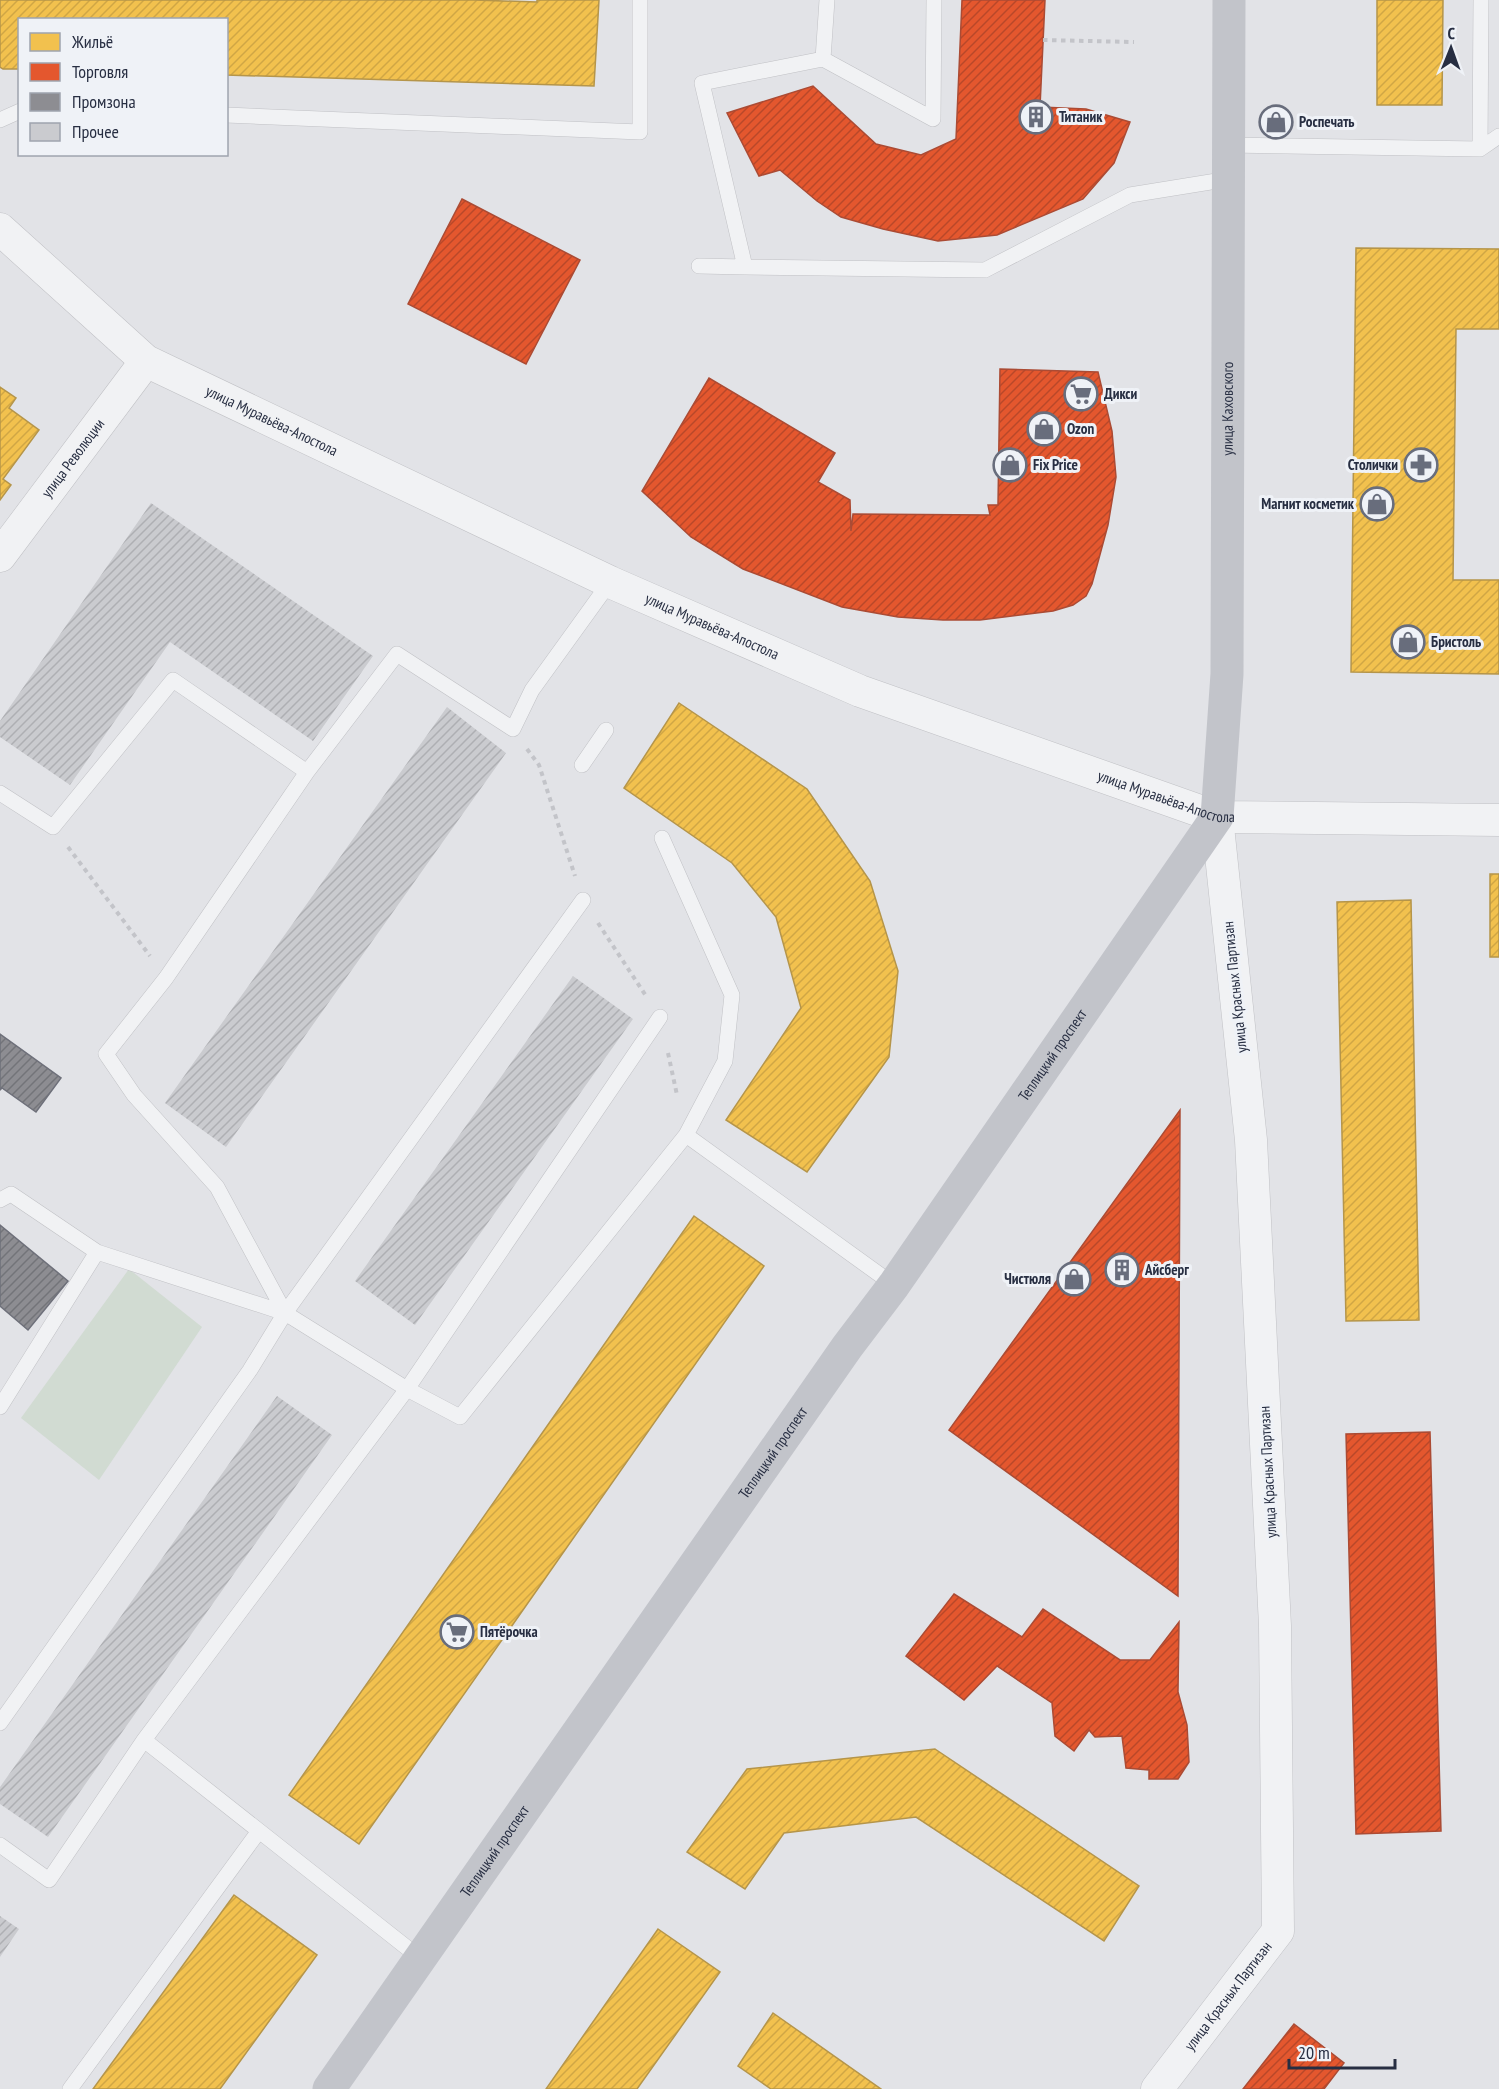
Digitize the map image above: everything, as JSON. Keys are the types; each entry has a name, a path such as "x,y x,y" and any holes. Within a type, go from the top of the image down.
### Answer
{"main road":[{"name":"улица Каховского","path":"1217,817 1227,674 1229,0"},
{"name":"Теплицкий проспект","path":"329,2089 834,1365 894,1285 1217,817"}],"street":[{"name":"улица Муравьёва-Апостола","path":"0,229 146,361 610,582 860,692 1217,817 1499,820"},
{"name":"улица Революции","path":"0,556 146,361"},
{"name":"улица Красных Партизан","path":"1157,2089 1278,1931 1275,1626 1252,1164 1217,817"}],"lane":[{"path":"228,115 640,132 640,0"},
{"path":"823,59 827,0"},
{"path":"745,267 702,83 823,59 933,119 934,0"},
{"path":"1480,148 1481,0"},
{"path":"0,120 18,112"},
{"path":"1229,145 1480,148 1499,136"},
{"path":"699,266 985,270 1130,195 1229,179"},
{"path":"285,1313 217,1187 134,1095 106,1054 166,978 307,772 398,654 513,729 532,690 610,582"},
{"path":"0,792 53,827 173,680 307,772"},
{"path":"582,765 606,730"},
{"path":"0,1200 11,1194 97,1252 285,1313 407,1389 460,1417 686,1135 725,1060 732,995 662,838"},
{"path":"0,1723 250,1370 285,1313 583,900"},
{"path":"0,1845 49,1880 144,1740 407,1389 660,1017"},
{"path":"686,1135 894,1285"},
{"path":"0,1407 97,1252"},
{"path":"144,1740 420,1958"},
{"path":"70,2089 259,1831"}],"path":[{"path":"1043,40 1134,42"},
{"path":"513,729 539,765 583,900 660,1017 686,1135"},
{"path":"53,827 166,978"}],"shaded area":[{"path":"129,1269 202,1327 99,1480 21,1418"}],"building: Жильё":[{"path":"0,0 537,2 537,0 599,0 594,86 228,75 228,18 18,18 18,69 0,67"},
{"path":"1377,0 1443,0 1442,105 1377,105"},
{"path":"1356,248 1499,249 1499,329 1456,329 1453,580 1499,580 1499,674 1351,672"},
{"path":"0,387 16,398 9,408 39,430 3,479 11,485 0,500"},
{"path":"679,703 807,789 870,881 898,971 889,1057 807,1172 726,1120 801,1008 776,917 732,863 624,788"},
{"path":"1490,874 1499,874 1499,957 1490,957"},
{"path":"1411,900 1419,1320 1346,1321 1337,902"},
{"path":"694,1216 764,1266 359,1844 289,1795"},
{"path":"935,1749 1139,1886 1104,1941 916,1817 784,1833 745,1889 687,1852 747,1769"},
{"path":"234,1895 317,1955 220,2089 93,2089"},
{"path":"658,1929 720,1972 637,2089 546,2089"},
{"path":"773,2013 881,2089 771,2089 738,2066"}],"building: Торговля":[{"name":"Титаник","path":"962,0 1045,0 1040,107 1086,109 1130,122 1114,163 1083,199 997,235 938,241 841,217 817,201 780,170 759,176 727,113 813,86 876,144 921,155 956,139"},
{"path":"462,199 580,260 526,364 408,304"},
{"path":"1000,369 1098,372 1112,431 1116,477 1108,525 1092,584 1086,596 1073,605 1053,611 980,620 898,617 842,607 743,569 691,537 642,491 709,378 835,453 818,482 850,500 851,531 853,514 990,515 988,505 998,505"},
{"name":"Айсберг","path":"1180,1110 1178,1596 949,1430"},
{"path":"1430,1432 1441,1831 1356,1834 1346,1434"},
{"path":"954,1594 1022,1637 1043,1609 1120,1660 1150,1660 1179,1622 1178,1692 1187,1725 1189,1762 1178,1779 1149,1779 1149,1770 1126,1768 1122,1736 1095,1737 1089,1730 1074,1751 1055,1736 1052,1703 997,1666 964,1700 906,1656"},
{"path":"1294,2024 1344,2063 1324,2089 1243,2089"}],"building: Промзона":[{"path":"0,1034 61,1078 36,1112 2,1088 0,1090"},
{"path":"0,1225 68,1281 28,1330 0,1306"}],"building: Прочее":[{"path":"151,503 373,656 313,741 170,642 70,785 0,737 0,721"},
{"path":"447,707 506,753 226,1147 165,1103"},
{"path":"573,976 633,1019 415,1325 355,1281"},
{"path":"277,1396 332,1435 48,1837 0,1804 0,1787"},
{"path":"0,1916 19,1929 0,1957"}],"place":[{"name":"Титаник","path":"1036,117"},
{"name":"Роспечать","path":"1276,122"},
{"name":"Дикси","path":"1081,394"},
{"name":"Ozon","path":"1044,429"},
{"name":"Fix Price","path":"1010,465"},
{"name":"Столички","path":"1421,465"},
{"name":"Магнит косметик","path":"1377,504"},
{"name":"Бристоль","path":"1408,642"},
{"name":"Айсберг","path":"1122,1270"},
{"name":"Чистюля","path":"1074,1279"},
{"name":"Пятёрочка","path":"457,1632"}]}
